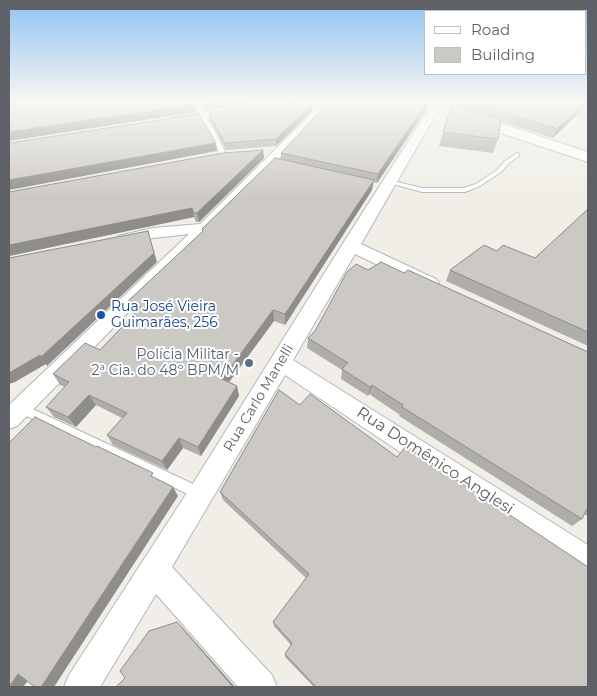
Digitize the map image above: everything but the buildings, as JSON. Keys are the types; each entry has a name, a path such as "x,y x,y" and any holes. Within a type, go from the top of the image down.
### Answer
{"street":[{"path":"12,412 204,228 294,134"},
{"name":"Rua Carlo Manelli","path":"82,687 155,571 350,245 411,134"},
{"path":"520,134 588,157"},
{"path":"105,243 153,233 204,228"},
{"path":"350,245 447,291"},
{"name":"Rua Domênico Anglesi","path":"280,362 588,561"},
{"path":"155,571 260,687"}],"lane":[{"path":"214,134 224,156"},
{"path":"383,186 422,190 465,190 478,185 499,172 507,162 517,155"},
{"path":"12,412 201,494"}],"place":[{"name":"Rua José Vieira Guimarães, 256","path":"101,315"},
{"name":"Polícia Militar - 2ª Cia. do 48º BPM/M","path":"249,363"}]}
